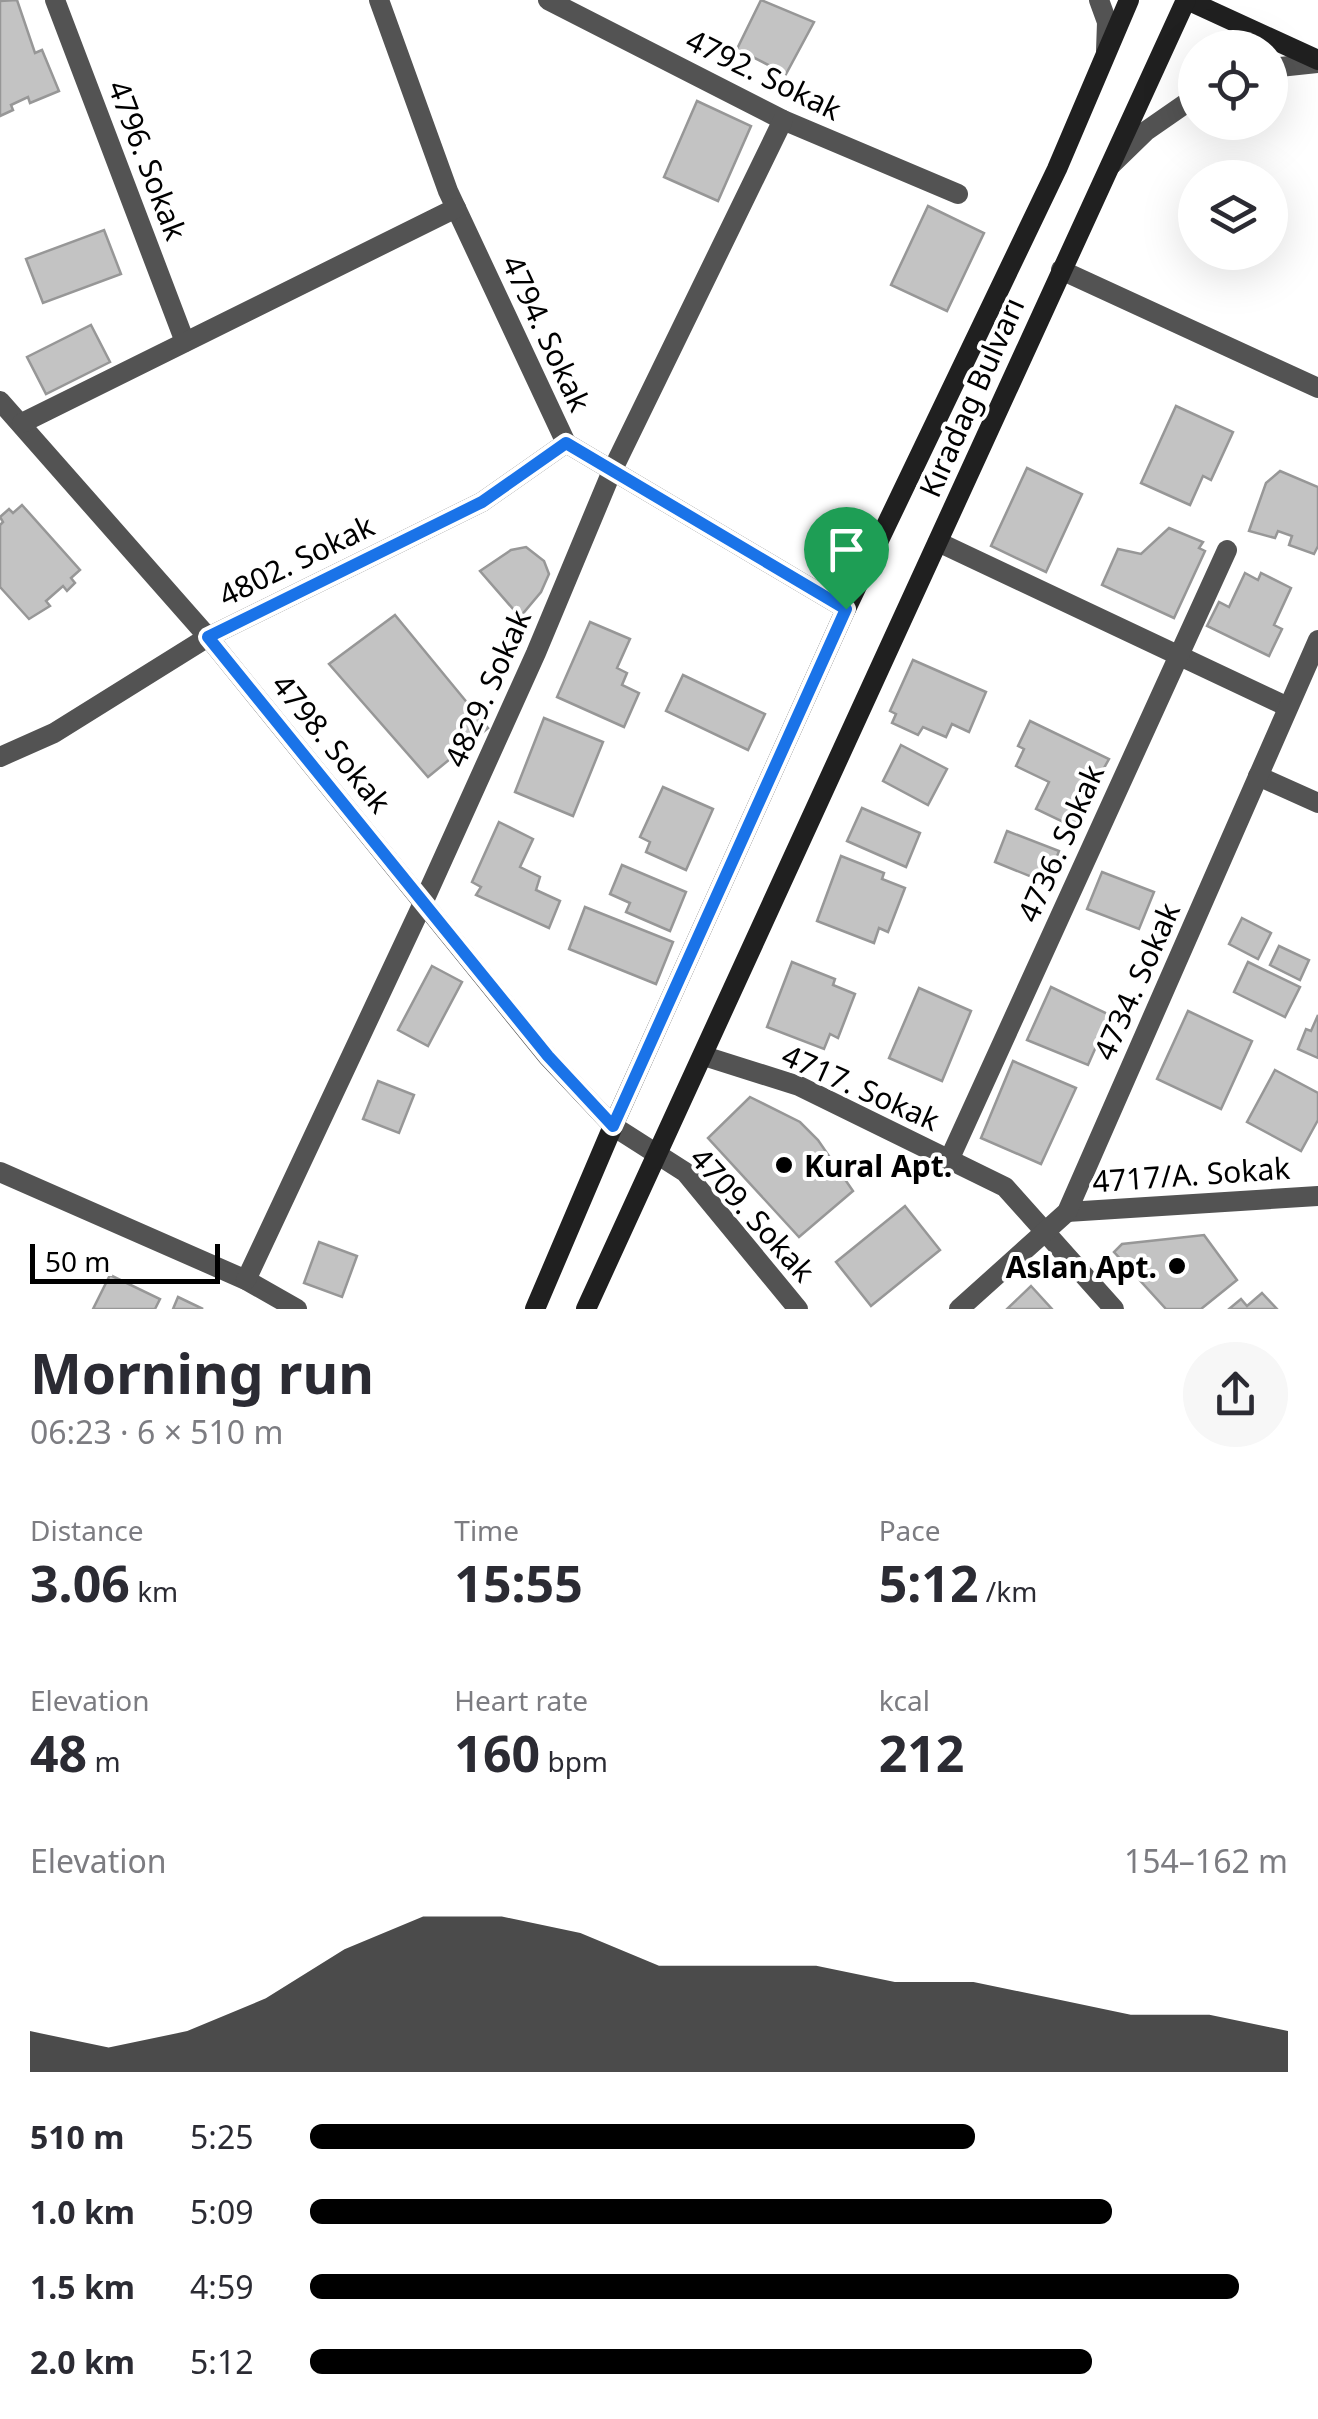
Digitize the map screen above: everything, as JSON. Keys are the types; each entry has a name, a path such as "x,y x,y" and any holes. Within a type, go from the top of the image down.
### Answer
{"main road":[{"name":"Kıradag Bulvarı","path":"535,1309 613,1126 846,609 1058,169 1129,0"},
{"name":"Kıradag Bulvarı","path":"586,1309 1186,0"},
{"path":"1186,0 1318,62"}],"street":[{"name":"4796. Sokak","path":"55,0 186,342"},
{"name":"4794. Sokak","path":"379,0 456,208 566,443 846,609"},
{"name":"4792. Sokak","path":"548,0 783,120 958,194"},
{"path":"1099,0 1107,22 1106,52"},
{"path":"1288,66 1318,62"},
{"path":"1109,166 1178,109"},
{"name":"4829. Sokak","path":"246,1280 423,903 536,653 612,471 783,120"},
{"path":"22,423 456,208"},
{"path":"1062,270 1318,388"},
{"name":"4798. Sokak","path":"0,401 208,637 548,1056 613,1126"},
{"name":"4802. Sokak","path":"0,757 54,732 208,637 482,502 566,443"},
{"path":"938,542 1288,707"},
{"name":"4736. Sokak","path":"949,1160 1227,550"},
{"name":"4734. Sokak","path":"959,1309 1067,1212 1318,640"},
{"path":"1258,776 1318,803"},
{"name":"4717. Sokak","path":"704,1056 800,1086 1005,1187 1114,1309"},
{"name":"4709. Sokak","path":"613,1126 685,1172 798,1309"},
{"path":"0,1172 246,1280 297,1309"},
{"name":"4717/A. Sokak","path":"1067,1212 1318,1196"}],"building":[{"path":"17,0 35,53 42,50 59,91 30,103 28,97 0,116 0,1"},
{"path":"761,0 814,22 786,74 737,49"},
{"path":"697,101 751,126 718,201 664,177"},
{"path":"928,206 984,233 947,311 891,285"},
{"path":"104,230 121,274 43,303 26,259"},
{"path":"91,325 110,362 46,394 27,357"},
{"path":"1176,406 1233,432 1211,480 1203,476 1190,505 1141,483"},
{"path":"1027,468 1082,494 1046,572 991,546"},
{"path":"1280,471 1318,487 1318,546 1314,554 1289,545 1292,536 1278,531 1275,538 1249,531 1266,483"},
{"path":"22,505 80,570 71,578 75,583 67,591 63,586 46,601 50,606 29,619 0,587 0,517"},
{"path":"1169,528 1203,542 1199,548 1205,551 1174,618 1102,585 1118,549 1141,554"},
{"path":"526,547 544,561 549,574 541,592 520,617 480,571 511,550"},
{"path":"1245,573 1258,580 1261,573 1291,588 1274,625 1282,629 1269,656 1207,626 1219,602 1229,607"},
{"path":"395,615 488,728 428,777 329,664"},
{"path":"590,622 630,639 617,668 627,673 622,685 639,693 624,727 557,697"},
{"path":"913,660 986,692 969,732 952,724 946,737 923,727 918,735 892,723 896,714 890,711"},
{"path":"683,675 765,714 748,750 666,711"},
{"path":"544,718 603,742 573,816 515,792"},
{"path":"1030,721 1109,759 1084,804 1089,805 1078,829 1036,809 1049,782 1016,766 1024,749 1018,746"},
{"path":"901,745 947,769 928,805 883,781"},
{"path":"663,787 713,809 686,870 646,852 650,842 640,837"},
{"path":"862,808 920,833 906,867 847,841"},
{"path":"499,822 533,839 520,867 540,877 536,890 560,901 549,928 476,895 481,887 472,882"},
{"path":"1007,831 1059,851 1047,883 995,862"},
{"path":"841,856 884,873 882,879 905,888 888,932 879,928 874,943 817,921"},
{"path":"622,865 686,892 670,931 626,912 630,903 610,894"},
{"path":"1102,872 1154,892 1139,929 1087,909"},
{"path":"585,907 673,942 656,984 569,949"},
{"path":"1242,918 1271,933 1258,959 1229,944"},
{"path":"1279,946 1309,960 1300,980 1270,965"},
{"path":"792,962 835,979 833,985 855,994 838,1038 830,1034 824,1049 767,1027"},
{"path":"1248,962 1300,987 1285,1017 1234,992"},
{"path":"432,966 462,982 428,1046 398,1030"},
{"path":"1051,987 1110,1015 1088,1065 1027,1040"},
{"path":"919,988 971,1011 942,1081 889,1058"},
{"path":"1188,1011 1252,1041 1221,1109 1157,1079"},
{"path":"1318,1015 1318,1058 1298,1049 1306,1029 1311,1031"},
{"path":"1013,1061 1076,1088 1041,1164 981,1138"},
{"path":"1275,1070 1318,1093 1318,1120 1301,1151 1247,1122"},
{"path":"378,1081 414,1095 399,1133 363,1119"},
{"name":"Kural Apt.","path":"750,1097 800,1122 818,1140 853,1191 799,1237 708,1138"},
{"path":"905,1206 940,1250 871,1306 836,1262"},
{"name":"Aslan Apt.","path":"1204,1235 1237,1280 1201,1309 1166,1309 1114,1252 1122,1244"},
{"path":"319,1242 357,1256 342,1297 304,1283"},
{"path":"110,1275 160,1299 155,1309 93,1309"},
{"path":"1031,1286 1052,1309 1007,1309"},
{"path":"1262,1293 1277,1309 1229,1309 1241,1299 1247,1306"},
{"path":"178,1297 203,1309 173,1309"}],"place":[{"name":"Kural Apt.","path":"784,1165"},
{"name":"Aslan Apt.","path":"1177,1266"}],"route":[{"path":"566,443 846,609 613,1126 548,1056 208,637 482,502 566,443"}]}
